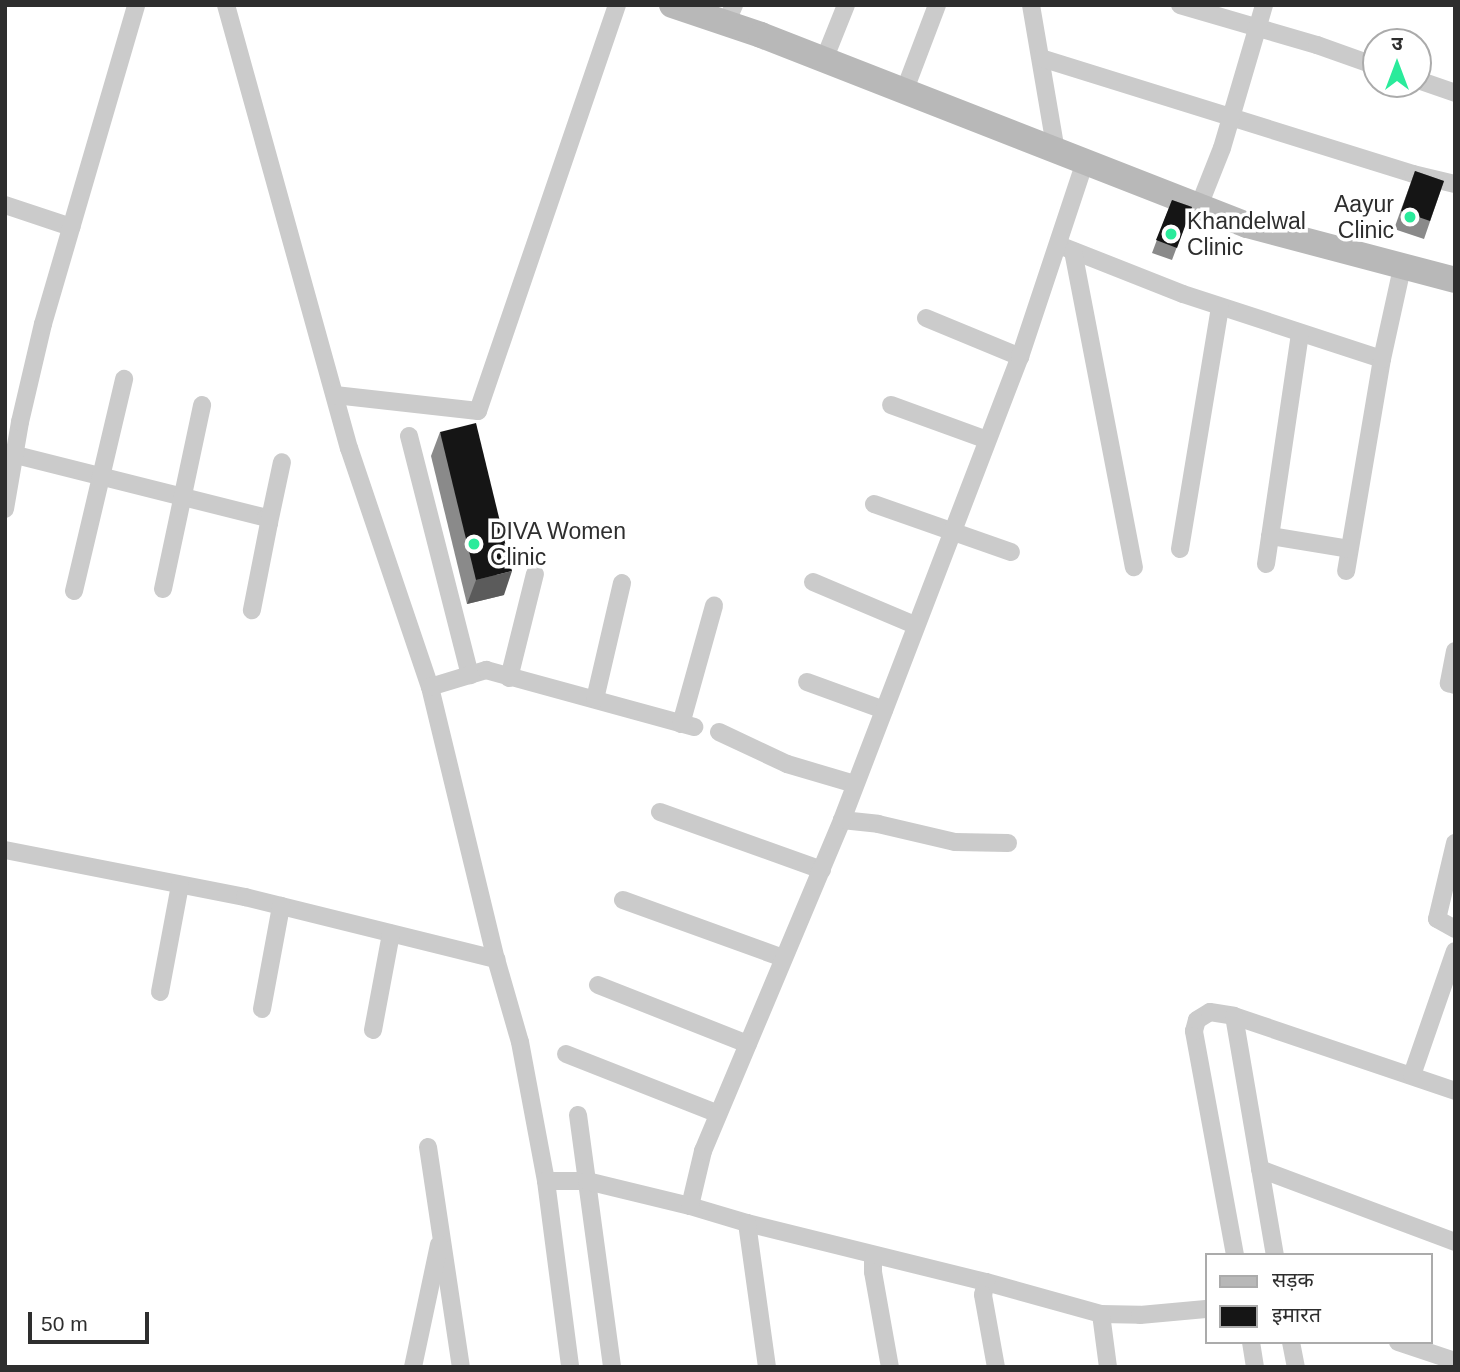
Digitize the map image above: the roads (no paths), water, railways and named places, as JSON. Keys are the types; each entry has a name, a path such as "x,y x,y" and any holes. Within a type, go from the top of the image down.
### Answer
{"street":[{"path":"5,509 20,422 40,336 136,5"},
{"path":"226,5 349,448 430,687 496,959 520,1042 546,1181 570,1367"},
{"path":"335,395 478,411 617,5"},
{"path":"672,5 730,14 824,60 1247,225 1455,280"},
{"path":"824,60 846,5"},
{"path":"904,92 937,5"},
{"path":"1031,5 1056,152"},
{"path":"1180,5 1362,62"},
{"path":"1199,206 1232,117 1264,5"},
{"path":"1041,58 1413,174 1455,184"},
{"path":"1432,85 1455,93"},
{"path":"690,1206 703,1151 822,870 987,440 1066,248 1085,162"},
{"path":"5,205 71,227"},
{"path":"1066,248 1220,307 1382,359"},
{"path":"1066,248 1134,567"},
{"path":"1346,571 1382,359 1402,268"},
{"path":"1180,549 1220,307"},
{"path":"926,318 1020,357"},
{"path":"1266,564 1300,333"},
{"path":"74,591 124,379"},
{"path":"163,589 202,405"},
{"path":"891,405 987,440"},
{"path":"408,436 471,675"},
{"path":"16,455 266,518 269,523"},
{"path":"251,611 282,462"},
{"path":"874,504 1011,552"},
{"path":"1270,536 1349,549"},
{"path":"509,678 535,575"},
{"path":"813,582 915,625"},
{"path":"595,699 622,583"},
{"path":"430,687 486,670 688,726 714,606"},
{"path":"1455,651 1449,683 1455,685"},
{"path":"807,682 884,710"},
{"path":"719,732 787,764 855,784"},
{"path":"660,812 822,870"},
{"path":"842,820 878,824 955,842 1008,843"},
{"path":"1455,843 1437,919 1455,929"},
{"path":"5,849 281,906 496,959"},
{"path":"160,992 180,885"},
{"path":"623,900 783,958"},
{"path":"262,1009 281,906"},
{"path":"373,1030 391,934"},
{"path":"1412,1075 1455,950"},
{"path":"598,985 748,1044"},
{"path":"1235,1253 1194,1031 1197,1020 1210,1012 1234,1016 1455,1091"},
{"path":"1234,1016 1275,1253"},
{"path":"566,1054 718,1114"},
{"path":"578,1115 612,1367"},
{"path":"428,1147 461,1367"},
{"path":"1260,1169 1455,1242"},
{"path":"546,1181 587,1181 986,1282 1101,1314 1140,1315 1204,1309"},
{"path":"747,1223 767,1367"},
{"path":"413,1367 441,1234"},
{"path":"873,1255 873,1272 890,1367"},
{"path":"986,1282 983,1295 996,1367"},
{"path":"1101,1314 1108,1367"},
{"path":"1251,1344 1255,1367"},
{"path":"1291,1344 1296,1367"},
{"path":"1404,1344 1455,1361"}],"place":[{"name":"Aayur Clinic","path":"1410,217"},
{"name":"Khandelwal Clinic","path":"1171,234"},
{"name":"DIVA Women Clinic","path":"474,544"}]}
